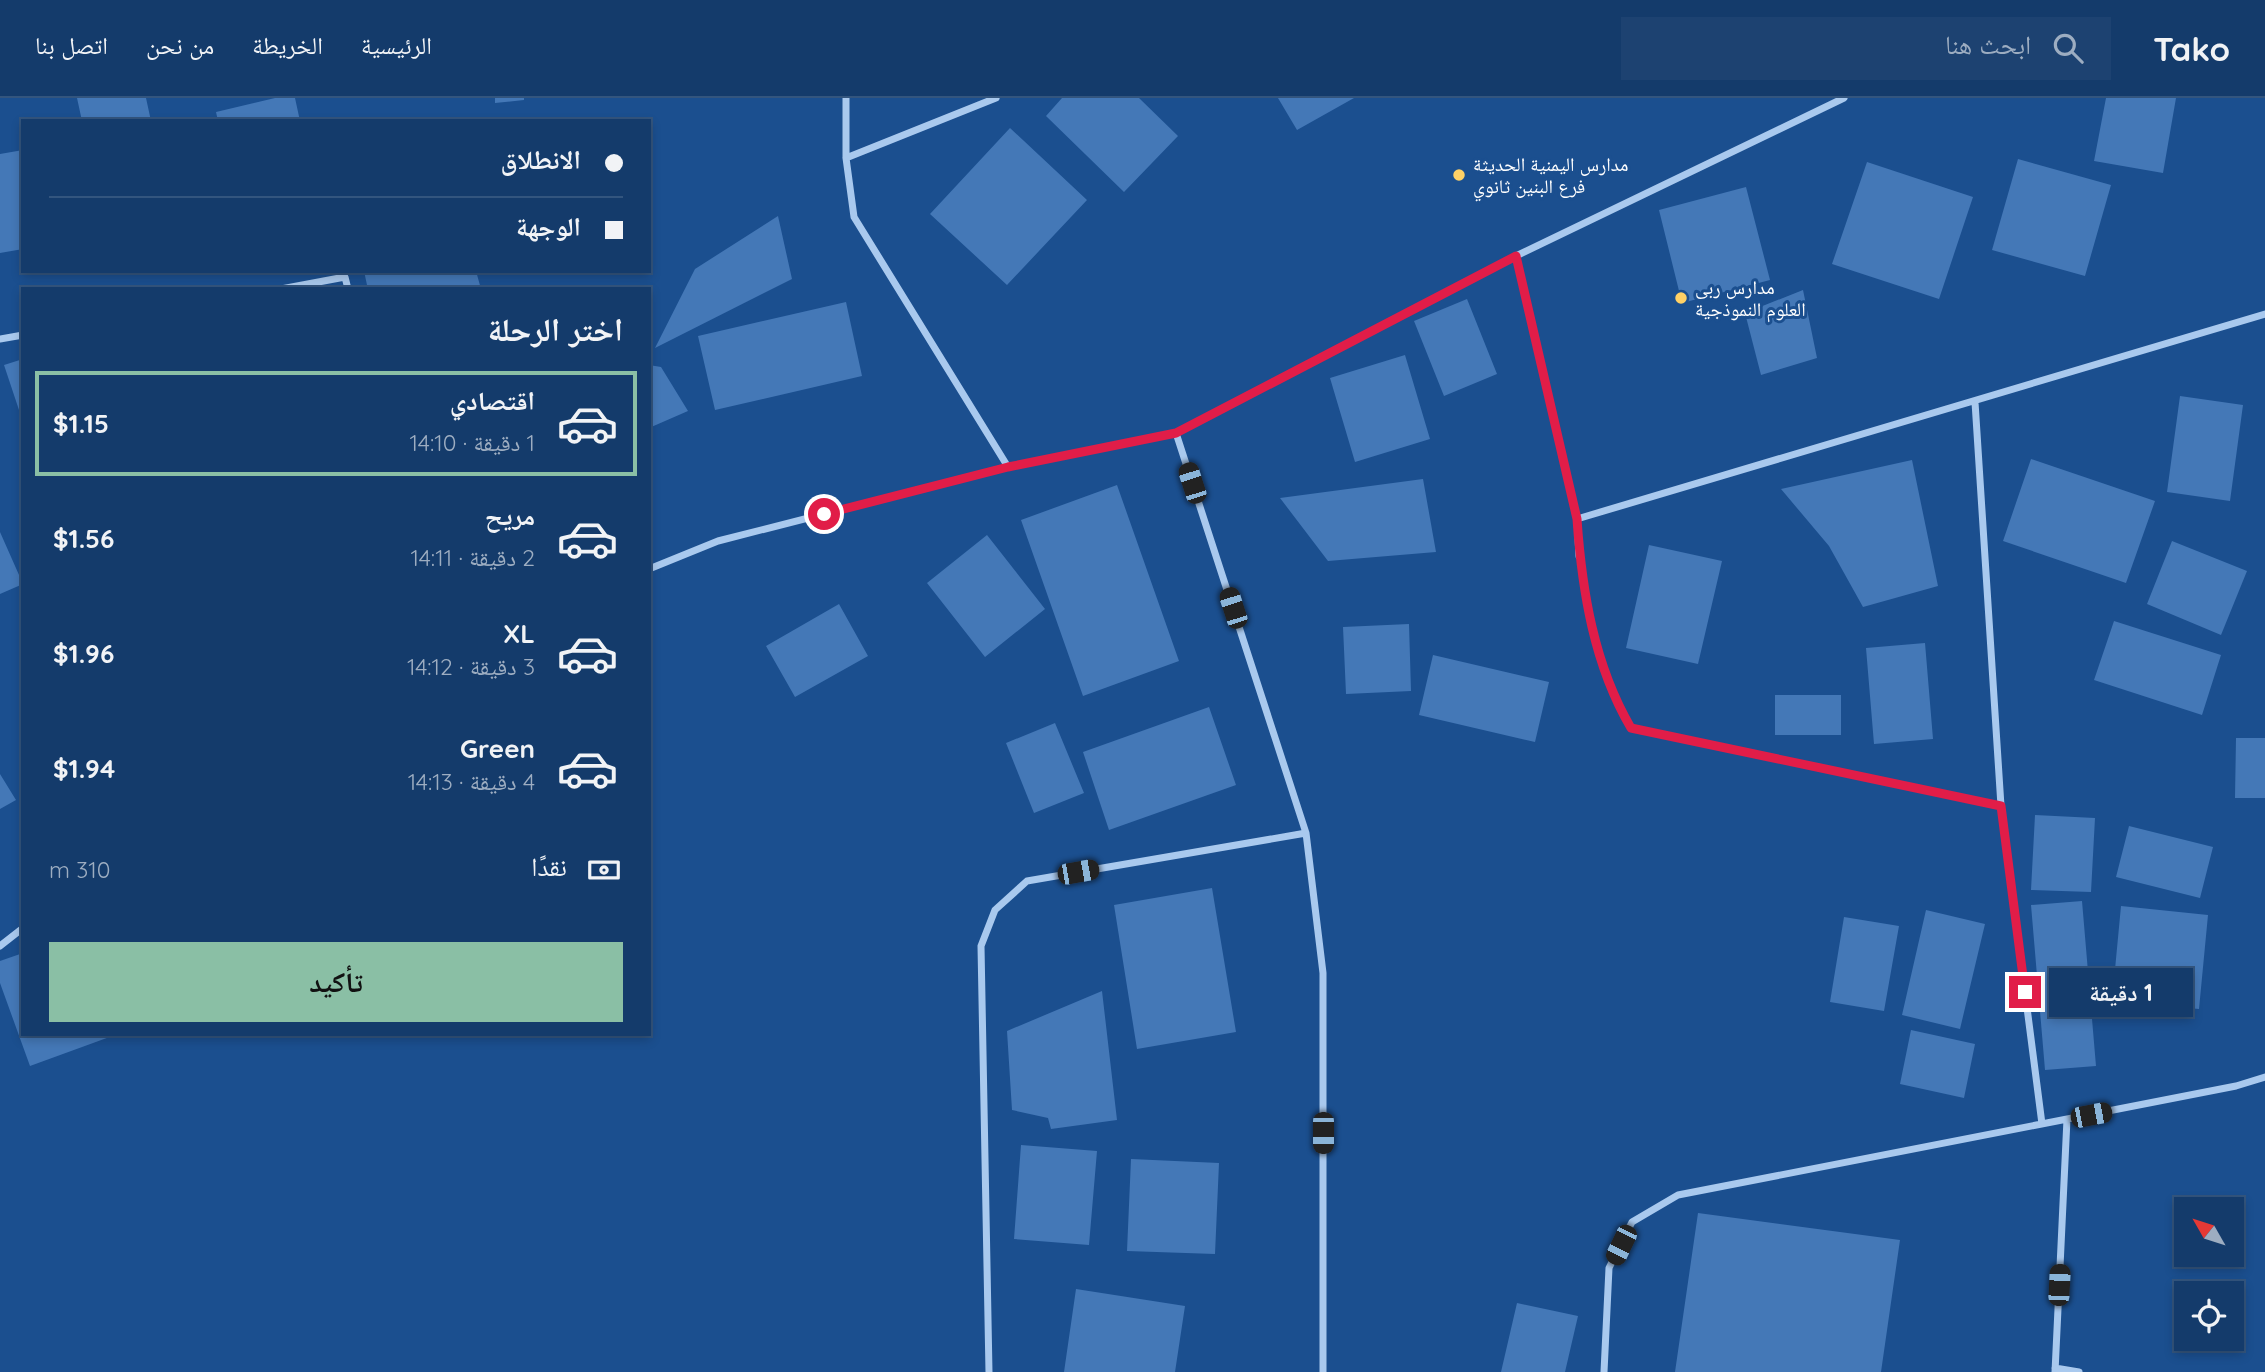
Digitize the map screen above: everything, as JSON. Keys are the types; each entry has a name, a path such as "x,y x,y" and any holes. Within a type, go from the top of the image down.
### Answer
{"street":[{"path":"846,98 846,158 854,217 1008,467"},
{"path":"846,158 996,98"},
{"path":"651,568 719,541 1008,467 1176,433 1516,256 1844,98"},
{"path":"1516,256 1577,519 1579,556"},
{"path":"292,287 345,277 348,287"},
{"path":"1577,519 2265,314"},
{"path":"0,339 21,335"},
{"path":"1975,402 2001,806 2042,1124"},
{"path":"1176,433 1306,833 1323,973 1323,1372"},
{"path":"989,1372 981,946 995,910 1027,881 1306,833"},
{"path":"0,946 21,930"},
{"path":"1604,1372 1609,1268 1632,1222 1678,1195 2236,1086 2265,1077"},
{"path":"2067,1119 2055,1370 2080,1372"}],"lane":[{"path":"1579,556 1593,635 1616,703 1631,728 2001,806"}],"building":[{"path":"77,98 146,98 151,119 82,119"},
{"path":"275,98 295,98 300,119 218,119 216,112"},
{"path":"495,98 524,98 524,100 495,103"},
{"path":"1062,98 1139,98 1178,136 1124,192 1046,116"},
{"path":"1278,98 1354,98 1297,130"},
{"path":"2106,98 2176,98 2163,173 2094,161"},
{"path":"1010,128 1087,200 1007,285 930,214"},
{"path":"21,150 21,249 0,253 0,154"},
{"path":"2018,159 2111,185 2085,276 1992,250"},
{"path":"1867,162 1973,197 1939,299 1832,264"},
{"path":"1746,187 1770,280 1682,303 1659,210"},
{"path":"778,216 792,279 655,348 695,269"},
{"path":"364,273 477,273 480,287 368,287"},
{"path":"1803,290 1817,358 1761,375 1745,313"},
{"path":"1467,299 1497,374 1444,396 1414,321"},
{"path":"846,302 862,376 715,410 698,336"},
{"path":"1405,355 1430,439 1355,462 1330,378"},
{"path":"21,360 21,416 4,365"},
{"path":"651,365 661,367 688,411 651,427"},
{"path":"2180,396 2243,405 2230,501 2167,492"},
{"path":"2031,459 2155,501 2126,583 2003,541"},
{"path":"1912,460 1938,586 1863,607 1829,546 1781,489"},
{"path":"1423,479 1436,552 1328,561 1280,498"},
{"path":"1117,485 1179,661 1083,696 1021,520"},
{"path":"0,532 21,585 0,594"},
{"path":"987,535 1045,609 985,657 927,583"},
{"path":"2172,541 2247,571 2221,635 2147,604"},
{"path":"1649,545 1722,561 1698,664 1626,648"},
{"path":"839,604 868,656 795,697 766,646"},
{"path":"2114,621 2221,655 2202,715 2094,680"},
{"path":"1409,624 1411,691 1346,694 1343,627"},
{"path":"1925,643 1933,739 1874,744 1866,648"},
{"path":"1433,655 1549,682 1535,742 1419,715"},
{"path":"1775,695 1841,695 1841,735 1775,735"},
{"path":"1209,707 1236,785 1109,830 1083,752"},
{"path":"1055,723 1084,793 1034,813 1006,743"},
{"path":"2236,738 2265,738 2265,798 2235,798"},
{"path":"0,774 16,800 0,809"},
{"path":"2035,815 2095,818 2091,892 2031,890"},
{"path":"2129,826 2213,847 2200,898 2116,877"},
{"path":"1212,888 1236,1032 1137,1049 1114,905"},
{"path":"2082,901 2096,1066 2045,1070 2031,905"},
{"path":"2121,906 2208,915 2199,1009 2112,1001"},
{"path":"1926,910 1985,924 1960,1029 1902,1015"},
{"path":"1844,917 1899,926 1884,1011 1830,1002"},
{"path":"21,954 21,1036 112,1036 30,1066 0,983 0,961"},
{"path":"1102,991 1117,1120 1051,1129 1048,1118 1012,1110 1007,1031"},
{"path":"1911,1030 1975,1044 1964,1098 1900,1084"},
{"path":"1021,1145 1097,1151 1089,1245 1014,1239"},
{"path":"1131,1159 1219,1163 1215,1254 1127,1251"},
{"path":"1698,1213 1900,1240 1881,1372 1675,1372"},
{"path":"1076,1289 1185,1306 1175,1372 1064,1372"},
{"path":"1517,1303 1578,1316 1565,1372 1501,1372"}],"place":[{"name":"مدارس اليمنية الحديثة فرع البنين ثانوي","path":"1459,175"},
{"name":"مدارس ربى العلوم النموذجية","path":"1681,298"}],"route":[{"path":"824,514 1008,467 1176,433 1516,256 1577,519 1579,556 1593,635 1616,703 1631,728 2001,806 2025,992"}]}
